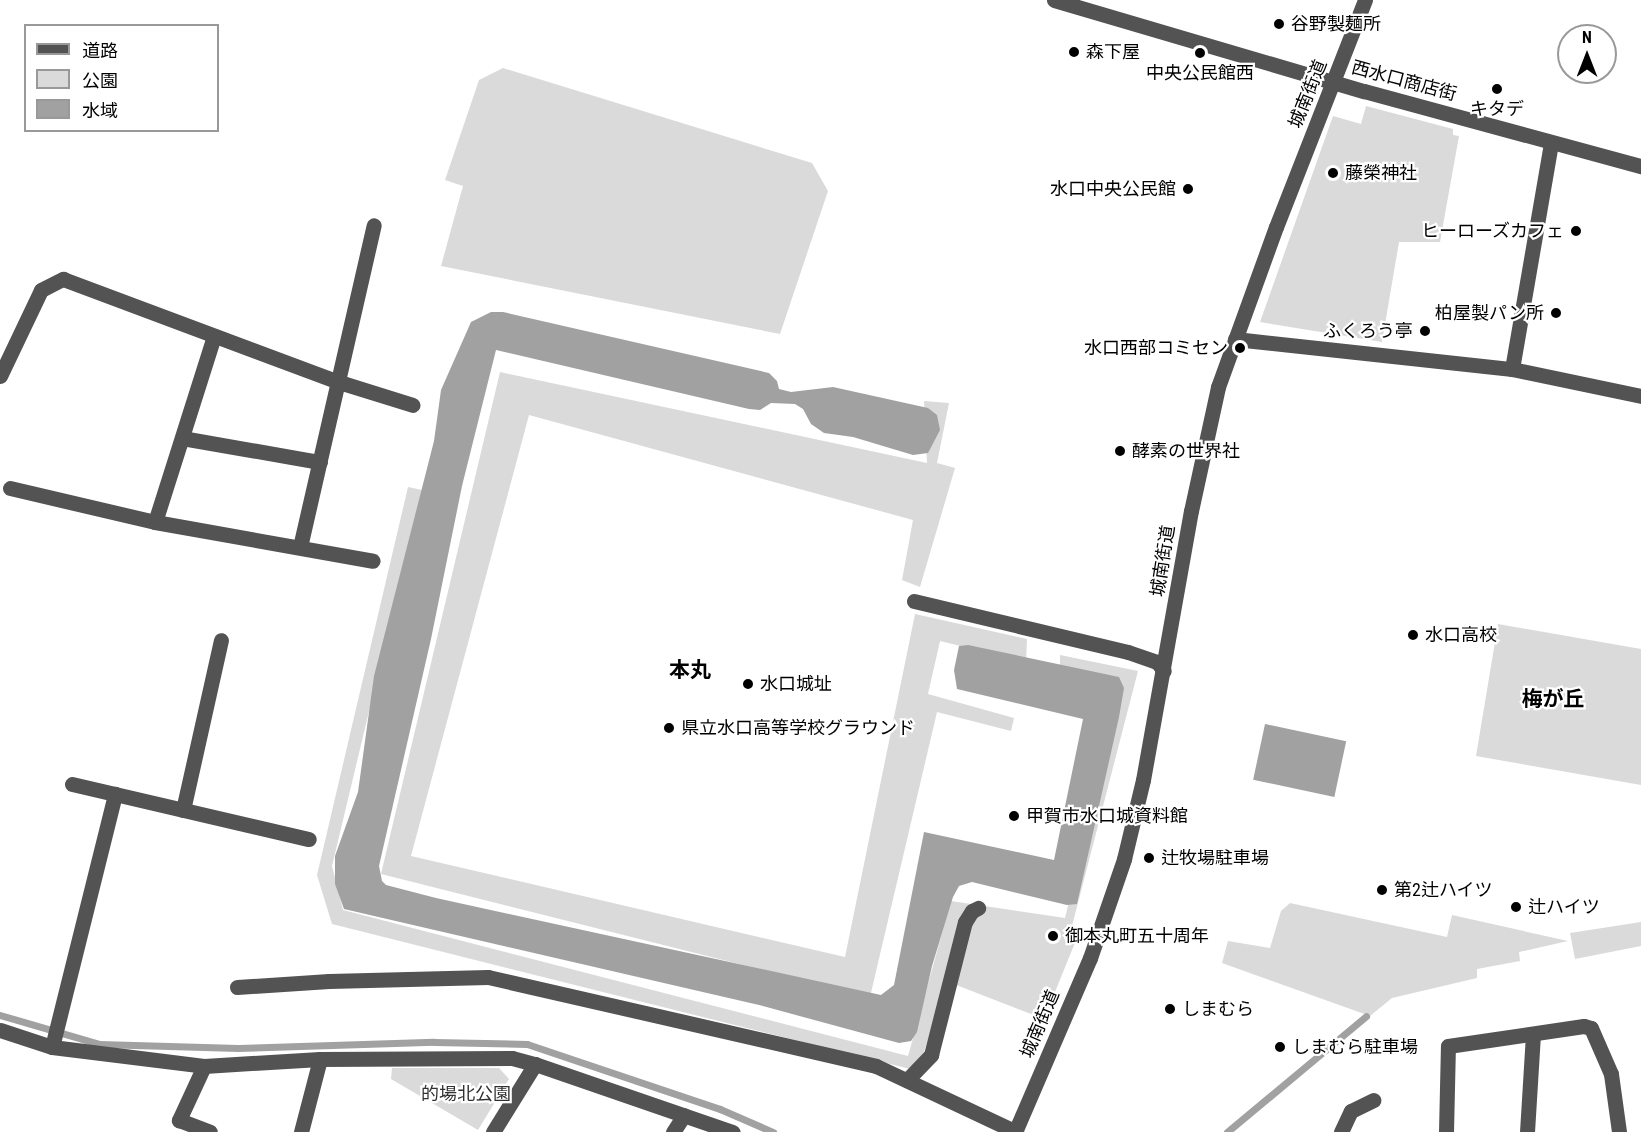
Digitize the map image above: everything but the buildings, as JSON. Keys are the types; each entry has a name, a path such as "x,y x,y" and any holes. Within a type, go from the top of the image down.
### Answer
{"street":[{"name":"西水口商店街","path":"1054,0 1334,82 1641,166"},
{"name":"城南街道","path":"1015,1132 1090,958 1109,905 1143,780 1209,420 1235,339 1365,0"},
{"path":"1512,369 1551,143"},
{"path":"300,547 374,225"},
{"path":"0,376 41,290 63,279 339,382 413,405"},
{"path":"155,522 214,336"},
{"path":"1235,339 1512,369 1641,396"},
{"path":"182,438 320,462"},
{"path":"10,488 155,522 373,561"},
{"path":"914,601 1128,652 1157,662 1164,671"},
{"path":"183,810 221,640"},
{"path":"72,784 309,839"},
{"path":"52,1047 115,794"},
{"path":"907,1080 931,1055 965,922 972,911 978,908"},
{"path":"237,987 329,981 488,977 797,1046 876,1066 1015,1132"},
{"path":"1446,1132 1448,1046 1584,1026 1591,1028 1611,1074 1619,1132"},
{"path":"0,1030 52,1047 204,1066 320,1059 512,1058 733,1132"},
{"path":"1527,1132 1533,1034"},
{"path":"301,1132 320,1059"},
{"path":"493,1132 535,1064"},
{"path":"204,1066 179,1120 210,1132"},
{"path":"1341,1132 1351,1111 1374,1100"},
{"path":"673,1132 684,1115"}],"green space":[{"path":"503,68 812,163 828,191 780,334 441,266 463,186 445,180 479,80"},
{"path":"1366,106 1453,129 1453,135 1459,136 1440,242 1399,242 1382,342 1260,322 1333,116 1361,124"},
{"path":"500,372 927,463 924,401 949,403 937,463 955,468 920,587 902,580 913,520 529,415 411,856 845,957 915,614 1027,639 1026,662 940,641 928,694 1014,718 1011,731 937,712 870,997 381,874"},
{"path":"408,487 422,490 332,866 343,910 908,1056 951,901 1065,918 1122,686 1060,668 1060,655 1138,671 1072,926 1081,928 1044,1019 946,981 918,1071 332,924 317,875"},
{"path":"1498,624 1641,649 1641,785 1476,756"},
{"path":"1290,903 1447,937 1452,915 1568,941 1519,952 1520,961 1477,969 1477,978 1392,998 1370,1016 1222,963 1228,941 1270,948 1281,911"},
{"path":"1641,922 1641,946 1575,959 1570,933"},
{"name":"的場北公園","path":"392,1068 499,1068 509,1079 478,1130 391,1079"}],"water":[{"path":"491,312 503,312 769,373 777,381 779,389 791,392 833,387 928,408 937,415 940,430 928,453 913,455 853,437 824,433 811,424 803,409 795,404 771,403 760,410 749,409 496,350 462,486 431,639 379,866 382,881 386,885 436,898 881,995 894,985 924,832 1054,860 1083,719 957,689 954,670 959,646 968,645 1119,677 1124,688 1119,717 1077,904 1067,905 972,882 959,886 953,897 932,966 917,1032 911,1041 899,1043 759,1005 344,909 335,884 335,856 358,792 374,676 434,441 441,390 471,322"},
{"path":"1265,724 1346,741 1334,797 1253,780"}],"waterway":[{"path":"0,1015 99,1044 238,1048 434,1042 527,1044 720,1109 773,1132"},
{"path":"1227,1132 1366,1016"}],"place":[{"name":"谷野製麺所","path":"1279,24"},
{"name":"森下屋","path":"1074,52"},
{"name":"中央公民館西","path":"1200,53"},
{"name":"キタデ","path":"1497,89"},
{"name":"藤榮神社","path":"1333,173"},
{"name":"水口中央公民館","path":"1188,189"},
{"name":"ヒーローズカフェ","path":"1576,231"},
{"name":"柏屋製パン所","path":"1556,313"},
{"name":"ふくろう亭","path":"1425,331"},
{"name":"水口西部コミセン","path":"1240,348"},
{"name":"酵素の世界社","path":"1120,451"},
{"name":"水口高校","path":"1413,635"},
{"name":"水口城址","path":"748,684"},
{"name":"県立水口高等学校グラウンド","path":"669,728"},
{"name":"甲賀市水口城資料館","path":"1014,816"},
{"name":"辻牧場駐車場","path":"1149,858"},
{"name":"第2辻ハイツ","path":"1382,890"},
{"name":"辻ハイツ","path":"1516,907"},
{"name":"御本丸町五十周年","path":"1053,936"},
{"name":"しまむら","path":"1170,1009"},
{"name":"しまむら駐車場","path":"1280,1047"}],"district":[{"name":"本丸","path":"690,670"},
{"name":"梅が丘","path":"1553,699"}]}
